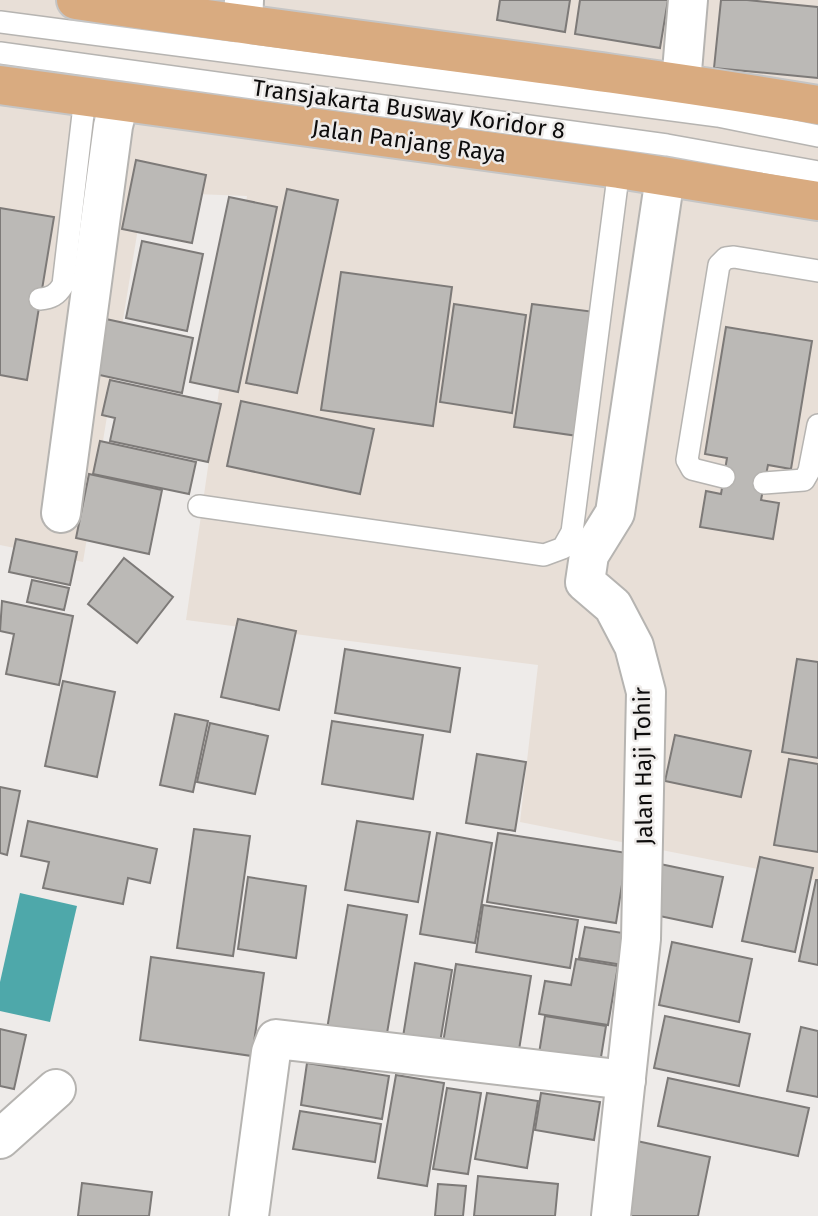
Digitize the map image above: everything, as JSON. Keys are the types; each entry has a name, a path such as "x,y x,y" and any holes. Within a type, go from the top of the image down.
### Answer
{"main road":[{"path":"76,0 243,13 818,105"},
{"name":"Jalan Panjang Raya","path":"0,85 619,169 818,201"}],"street":[{"path":"681,83 688,0"},
{"path":"61,513 113,125 102,100"},
{"name":"Jalan Haji Tohir","path":"611,1216 641,939 646,692 634,646 613,606 585,582 589,555 615,513 665,177"},
{"path":"249,1216 271,1052 276,1039 626,1080"},
{"path":"0,1139 56,1089"}],"lane":[{"name":"Transjakarta Busway Koridor 8","path":"0,22 718,116 818,136"},
{"name":"Transjakarta Busway Koridor 8","path":"0,53 667,145 818,172"},
{"path":"40,299 50,298 58,293 63,285 102,100"},
{"path":"199,506 544,555 563,548 572,532 619,169"},
{"path":"724,477 691,468 687,460 719,265 726,258 734,257 817,265"},
{"path":"765,483 804,480 809,471 818,425"}],"shaded area":[{"path":"0,0 818,0 818,881 520,822 538,665 186,620 247,196 144,192 83,562 0,545"}],"water":[{"path":"20,893 77,906 50,1022 0,1011 0,982"}],"building":[{"path":"500,0 570,0 565,32 497,20"},
{"path":"580,0 668,0 660,48 575,34"},
{"path":"721,0 818,7 818,78 714,68"},
{"path":"136,160 206,175 192,243 122,229"},
{"path":"287,189 338,200 297,393 246,383"},
{"path":"229,197 277,207 238,392 190,382"},
{"path":"0,208 54,217 27,380 0,375"},
{"path":"142,241 203,254 187,331 126,318"},
{"path":"341,272 452,287 433,426 321,410"},
{"path":"454,304 526,315 512,413 440,402"},
{"path":"532,304 595,312 578,436 514,427"},
{"path":"106,319 193,338 182,393 95,374"},
{"path":"726,327 812,341 791,469 768,465 761,500 779,503 773,539 700,527 706,491 721,494 727,458 705,454"},
{"path":"110,380 221,404 208,462 110,441 115,418 102,415"},
{"path":"241,401 374,429 360,494 227,466"},
{"path":"100,441 196,462 189,494 93,474"},
{"path":"89,474 162,490 149,554 76,538"},
{"path":"16,539 77,552 70,585 9,572"},
{"path":"124,558 173,597 137,643 88,604"},
{"path":"32,580 69,588 64,610 27,602"},
{"path":"2,601 73,616 59,685 6,674 14,634 0,631"},
{"path":"238,619 296,631 279,710 221,697"},
{"path":"345,649 460,668 450,732 335,713"},
{"path":"797,659 818,662 818,758 782,752"},
{"path":"63,681 115,692 97,777 45,766"},
{"path":"175,714 208,721 193,792 160,785"},
{"path":"332,721 423,735 413,799 322,784"},
{"path":"210,723 268,736 255,794 197,782"},
{"path":"675,735 751,751 741,797 665,781"},
{"path":"477,754 526,762 515,831 466,823"},
{"path":"789,759 818,764 818,852 774,845"},
{"path":"0,787 20,791 7,855 0,853"},
{"path":"28,821 157,849 150,883 128,878 123,904 43,888 49,862 21,856"},
{"path":"357,821 430,832 418,902 345,890"},
{"path":"194,829 250,836 233,956 177,948"},
{"path":"437,833 492,843 475,943 420,934"},
{"path":"498,833 627,853 616,923 487,902"},
{"path":"760,857 813,868 795,952 742,941"},
{"path":"660,864 723,877 712,927 650,914"},
{"path":"248,877 306,886 296,958 238,949"},
{"path":"818,880 818,965 799,961"},
{"path":"348,905 407,915 385,1045 326,1035"},
{"path":"483,905 578,920 570,968 476,952"},
{"path":"585,927 629,934 623,965 579,958"},
{"path":"672,942 752,959 739,1022 659,1005"},
{"path":"151,957 264,973 252,1056 140,1040"},
{"path":"576,959 618,966 608,1025 539,1014 545,981 571,985"},
{"path":"415,963 452,970 438,1055 401,1049"},
{"path":"456,964 531,976 517,1062 442,1049"},
{"path":"545,1016 606,1026 598,1076 537,1066"},
{"path":"665,1016 750,1034 739,1086 654,1068"},
{"path":"801,1027 818,1031 818,1097 787,1091"},
{"path":"0,1029 26,1035 14,1089 0,1086"},
{"path":"307,1063 389,1076 382,1119 301,1105"},
{"path":"396,1075 444,1083 427,1186 378,1178"},
{"path":"668,1078 809,1108 798,1156 658,1126"},
{"path":"447,1088 481,1093 468,1174 433,1169"},
{"path":"487,1093 538,1101 527,1168 475,1159"},
{"path":"541,1093 600,1102 594,1140 535,1130"},
{"path":"300,1111 381,1124 375,1162 293,1149"},
{"path":"637,1141 710,1157 698,1216 621,1216"},
{"path":"478,1176 558,1184 555,1216 474,1216"},
{"path":"82,1183 152,1192 149,1216 78,1216"},
{"path":"438,1184 466,1186 463,1216 435,1216"}]}
